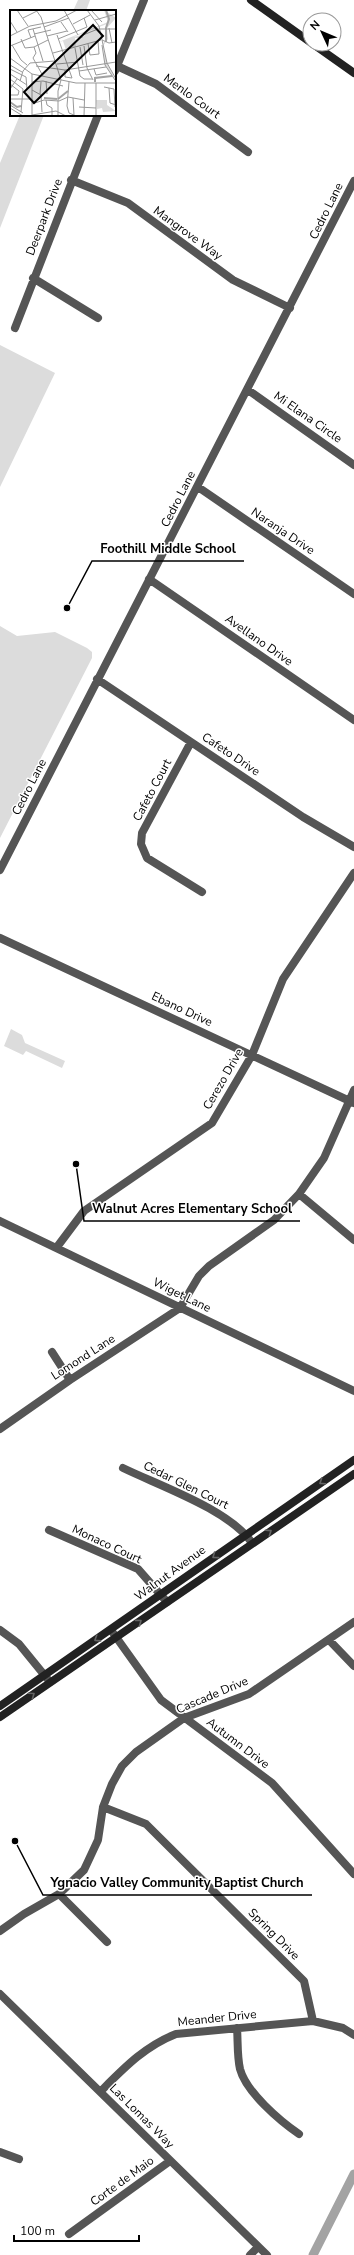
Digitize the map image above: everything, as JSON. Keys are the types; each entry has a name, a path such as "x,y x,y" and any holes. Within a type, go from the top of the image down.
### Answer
{"street":[{"path":"116,69 144,0"},
{"path":"251,0 302,36"},
{"path":"324,52 354,73"},
{"name":"Menlo Court","path":"116,69 156,84 248,152"},
{"name":"Deerpark Drive","path":"15,328 71,180 98,116"},
{"name":"Mangrove Way","path":"71,180 128,204 233,280 290,308"},
{"name":"Cedro Lane","path":"0,870 96,679 198,487 354,182"},
{"path":"33,278 98,318"},
{"name":"Mi Elana Circle","path":"248,390 354,465"},
{"name":"Naranja Drive","path":"198,487 354,594"},
{"name":"Avellano Drive","path":"150,579 354,720"},
{"name":"Cafeto Drive","path":"96,679 303,817 354,847"},
{"name":"Cafeto Court","path":"191,742 142,833 141,844 147,858 202,892"},
{"name":"Cerezo Drive","path":"57,1247 84,1211 212,1122 252,1055 283,979 354,873"},
{"name":"Ebano Drive","path":"0,938 352,1102"},
{"path":"180,1308 199,1276 209,1266 274,1220 299,1194 324,1158 352,1102 354,1090"},
{"path":"299,1194 354,1240"},
{"name":"Wiget Lane","path":"0,1221 57,1247 180,1308 354,1391"},
{"name":"Lomond Lane","path":"0,1429 70,1380 180,1308"},
{"path":"52,1352 70,1380"},
{"name":"Walnut Avenue","path":"0,1706 354,1460"},
{"name":"Cedar Glen Court","path":"124,1468 224,1516 246,1534 252,1543"},
{"name":"Walnut Avenue","path":"0,1717 354,1474"},
{"name":"Monaco Court","path":"49,1530 138,1569 167,1602"},
{"name":"Cascade Drive","path":"0,1932 24,1914 59,1894 84,1870 98,1840 103,1807 112,1784 122,1766 136,1752 184,1718 249,1694 354,1622"},
{"path":"0,1630 19,1644 50,1682"},
{"name":"Autumn Drive","path":"111,1630 161,1700 272,1783 354,1874"},
{"path":"329,1640 354,1666"},
{"name":"Spring Drive","path":"103,1807 146,1824 304,1981 313,2021"},
{"path":"59,1894 107,1942"},
{"name":"Las Lomas Way","path":"0,1994 101,2091 170,2161 267,2255"},
{"name":"Meander Drive","path":"101,2091 132,2059 158,2041 176,2034 313,2021 343,2028 354,2035"},
{"path":"237,2028 240,2069 256,2097 283,2123 299,2134"},
{"path":"0,2152 19,2159"},
{"name":"Corte de Maio","path":"69,2234 170,2161"},
{"path":"250,2255 258,2247"}],"shaded area":[{"path":"78,0 90,0 86,10 73,10"},
{"path":"20,116 44,116 0,228 0,163"},
{"path":"0,345 55,373 0,487"},
{"path":"0,626 17,636 55,632 87,648 92,652 92,658 0,838"},
{"path":"11,1029 22,1035 25,1043 65,1061 62,1068 26,1051 23,1055 4,1046"}],"waterway":[{"path":"313,2255 354,2174"}],"place":[{"name":"Foothill Middle School","path":"67,608"},
{"name":"Walnut Acres Elementary School","path":"76,1164"},
{"name":"Ygnacio Valley Community Baptist Church","path":"15,1841"}]}
